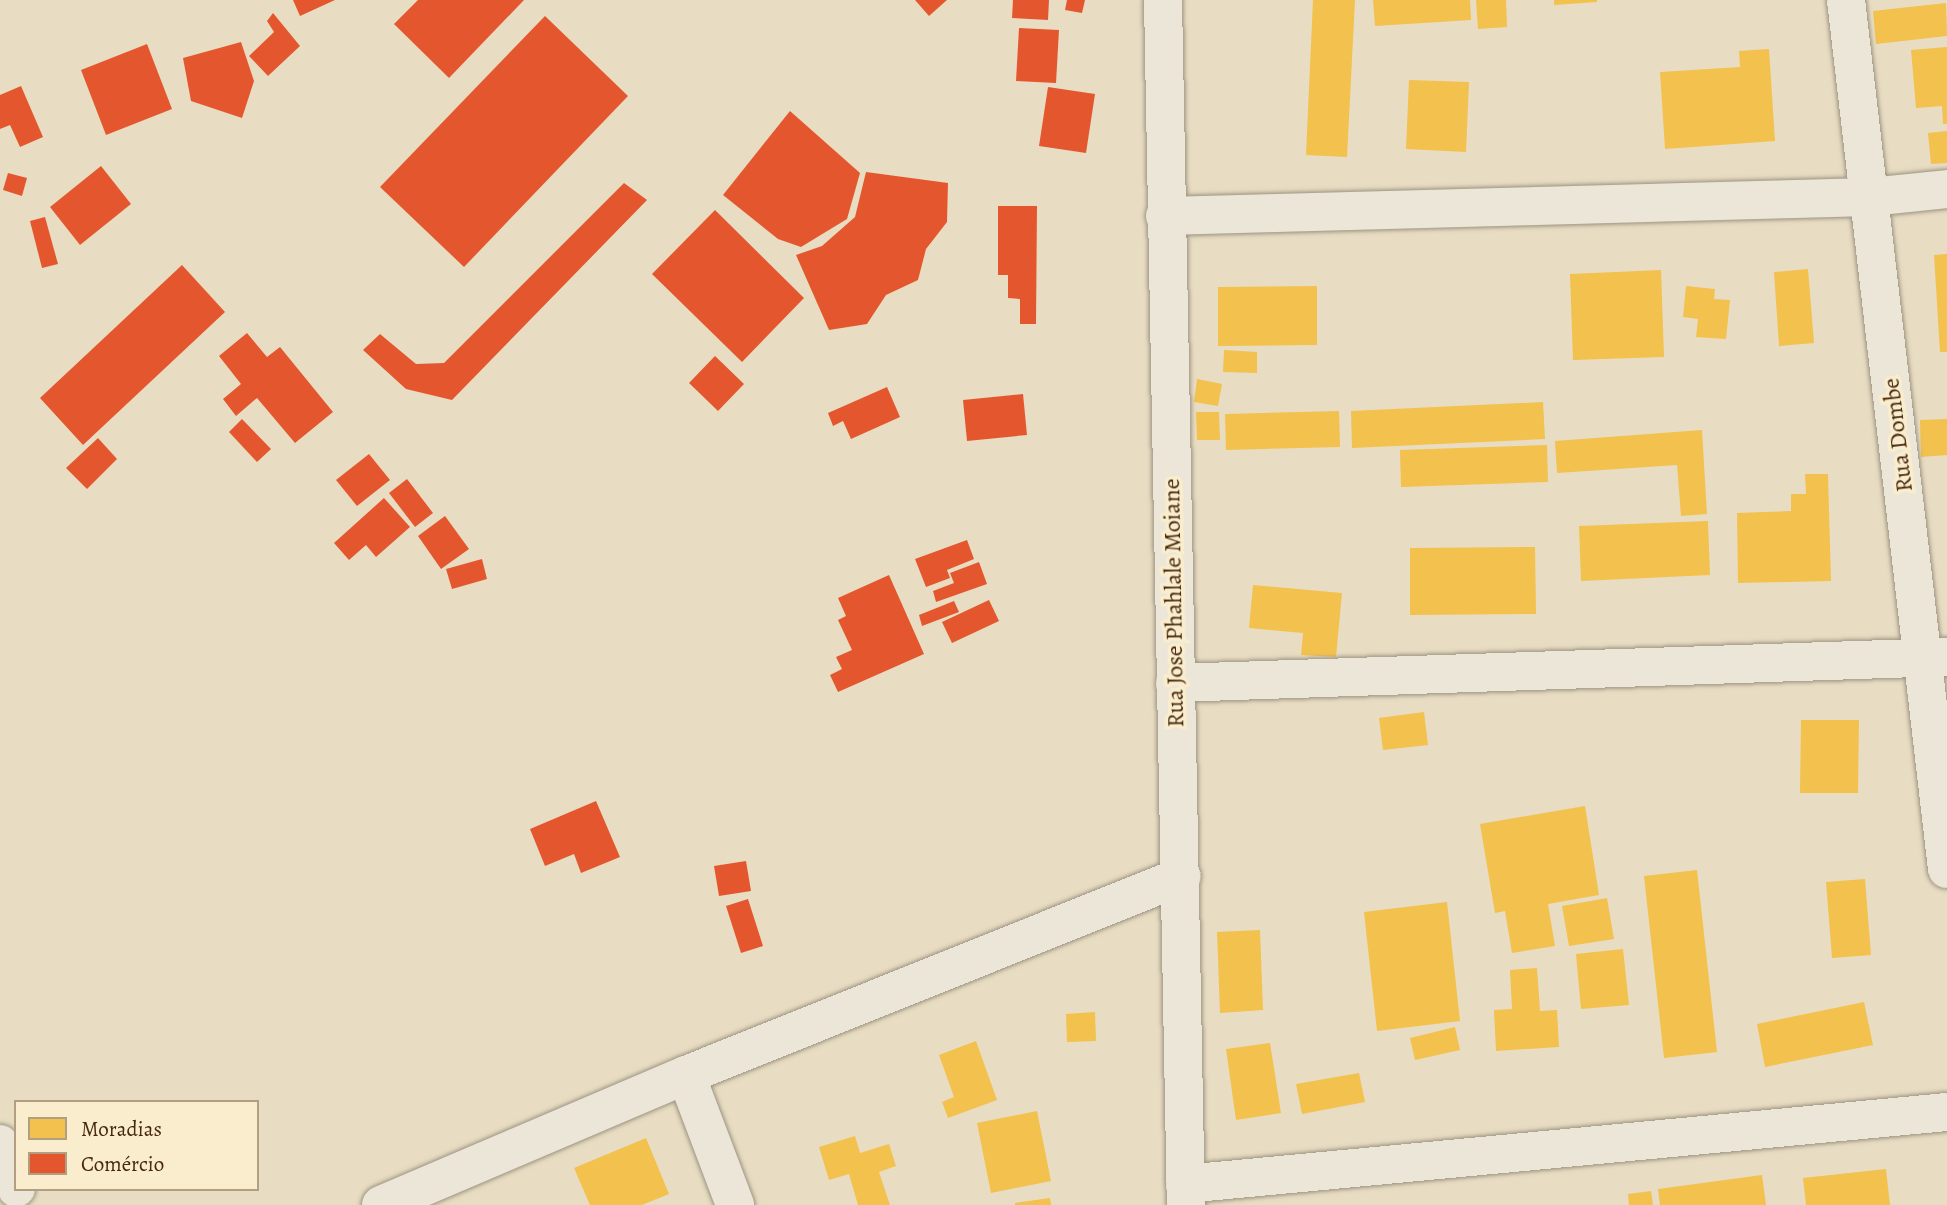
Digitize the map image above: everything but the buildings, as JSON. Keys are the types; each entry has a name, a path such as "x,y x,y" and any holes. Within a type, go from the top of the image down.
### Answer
{"street":[{"name":"Rua Jose Phahlale Moiane","path":"1163,0 1165,216 1182,876 1186,1194"},
{"name":"Rua Dombe","path":"1846,0 1870,197 1936,658 1947,869"},
{"path":"1165,216 1870,197 1947,189"},
{"path":"1175,683 1936,658"},
{"path":"387,1204 686,1075 1182,876"},
{"path":"686,1075 734,1205"},
{"path":"1186,1194 1947,1112"},
{"path":"0,1143 14,1182"}]}
